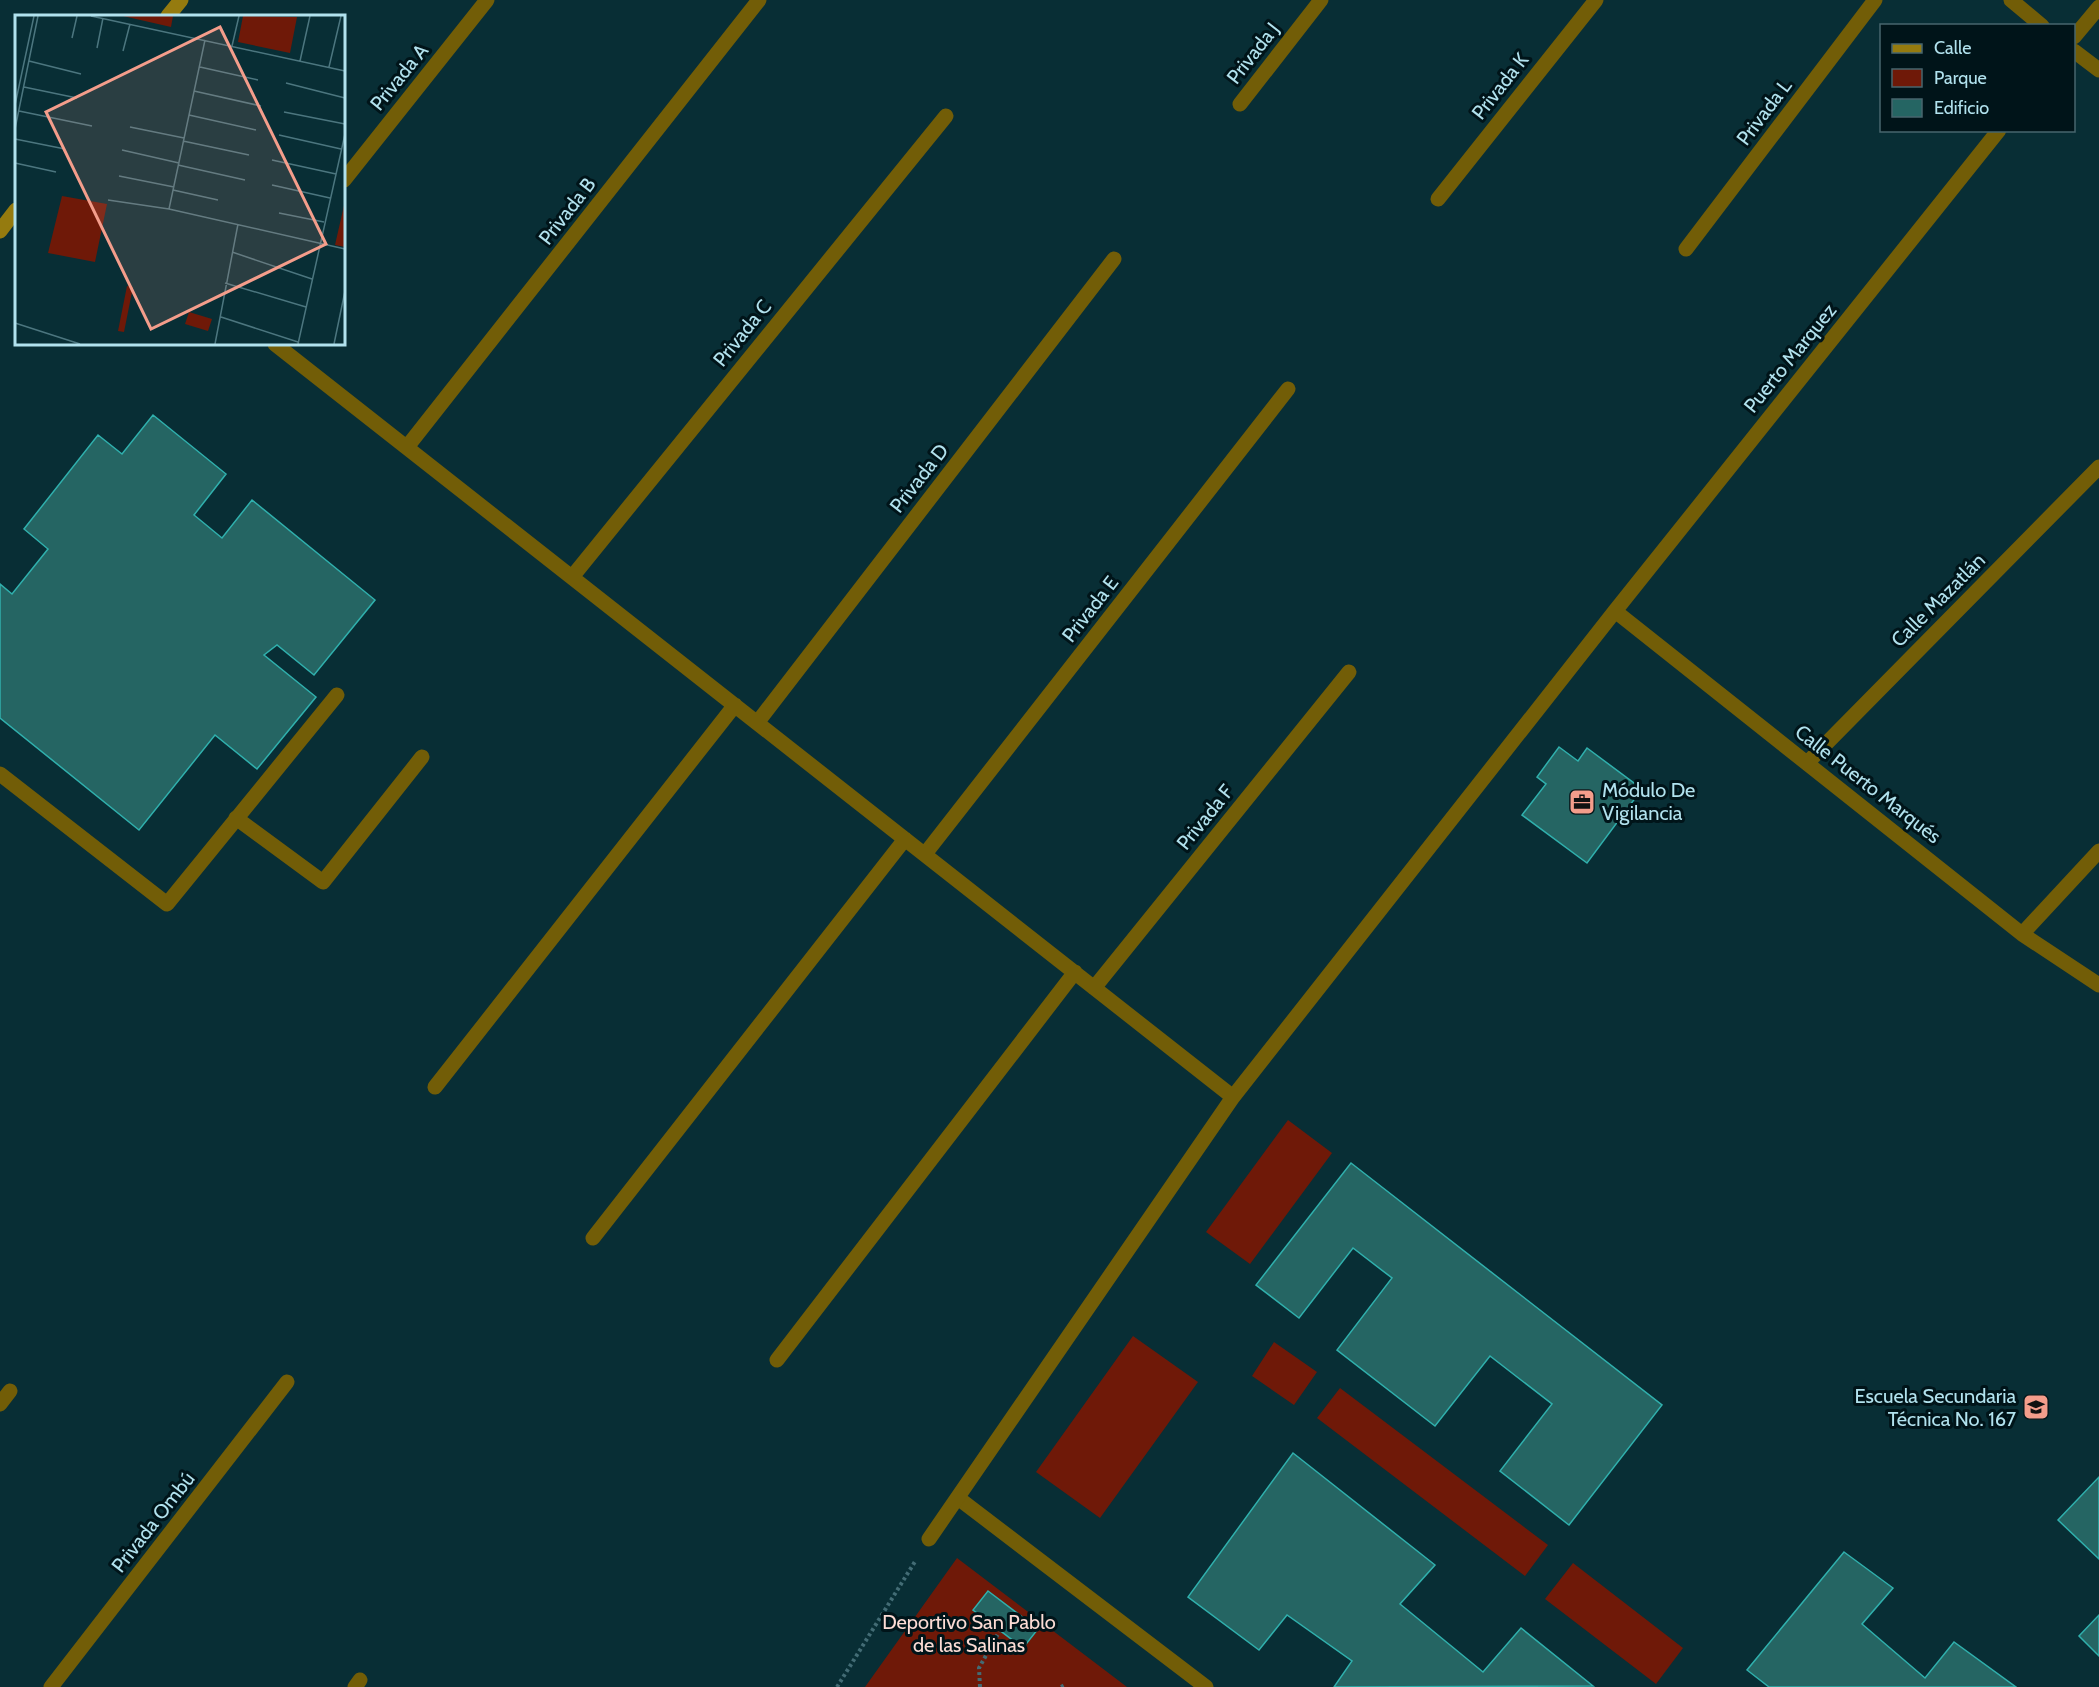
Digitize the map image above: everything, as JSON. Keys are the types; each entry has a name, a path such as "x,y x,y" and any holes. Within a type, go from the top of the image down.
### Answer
{"main road":[{"path":"169,15 181,0"},
{"path":"0,231 15,211"}],"street":[{"name":"Privada A","path":"345,179 487,0"},
{"name":"Privada B","path":"407,447 759,0"},
{"name":"Privada J","path":"1240,104 1321,0"},
{"name":"Privada K","path":"1438,199 1596,0"},
{"name":"Privada L","path":"1686,249 1875,0"},
{"path":"2011,0 2040,24"},
{"path":"2075,35 2099,7"},
{"path":"2075,52 2099,70"},
{"name":"Privada C","path":"572,577 946,116"},
{"name":"Puerto Marquez","path":"929,1539 1233,1097 1614,611 1997,132"},
{"name":"Privada D","path":"757,723 1114,259"},
{"path":"276,345 1233,1097"},
{"name":"Privada E","path":"925,854 1288,389"},
{"name":"Calle Mazatlán","path":"1807,763 2099,466"},
{"name":"Calle Puerto Marqués","path":"1614,611 2022,934 2099,984"},
{"name":"Privada F","path":"1094,988 1349,672"},
{"path":"0,774 167,904 338,695"},
{"path":"435,1087 735,705"},
{"path":"236,818 323,882 422,757"},
{"path":"593,1238 905,839"},
{"path":"2022,934 2099,851"},
{"path":"777,1360 1075,972"},
{"name":"Privada Ombú","path":"51,1687 287,1382"},
{"path":"0,1404 10,1391"},
{"path":"958,1498 1206,1687"}],"path":[{"path":"837,1687 929,1539"},
{"path":"980,1687 979,1668 999,1632"}],"green space":[{"path":"1288,1120 1332,1153 1250,1264 1206,1232"},
{"path":"1133,1336 1198,1382 1100,1518 1036,1472"},
{"path":"1274,1342 1317,1372 1294,1405 1252,1376"},
{"path":"1340,1388 1548,1545 1525,1576 1317,1418"},
{"name":"Deportivo San Pablo de las Salinas","path":"957,1558 1127,1687 865,1687"},
{"path":"1573,1563 1683,1648 1656,1684 1545,1599"}],"building":[{"path":"153,415 226,474 194,515 222,538 252,500 375,600 314,675 277,645 264,655 316,697 257,769 215,735 139,830 0,718 0,584 12,594 48,549 24,529 98,435 122,454"},
{"name":"Módulo De Vigilancia","path":"1559,747 1578,761 1587,748 1642,789 1587,863 1522,815 1546,784 1537,777"},
{"path":"1351,1163 1662,1405 1569,1525 1500,1471 1552,1404 1490,1356 1435,1426 1337,1350 1392,1278 1353,1248 1299,1318 1256,1285"},
{"path":"1293,1453 1435,1565 1400,1604 1483,1672 1521,1628 1593,1686 1334,1687 1352,1661 1287,1615 1259,1650 1188,1597"},
{"path":"2099,1477 2099,1559 2058,1520"},
{"path":"1844,1552 1893,1588 1862,1624 1925,1678 1954,1642 2016,1687 1769,1687 1747,1670"},
{"path":"988,1591 1038,1629 1023,1648 973,1610"},
{"path":"2099,1615 2099,1656 2079,1636"}],"place":[{"name":"Módulo De Vigilancia","path":"1582,802"},
{"name":"Escuela Secundaria Técnica No. 167","path":"2036,1407"}]}
